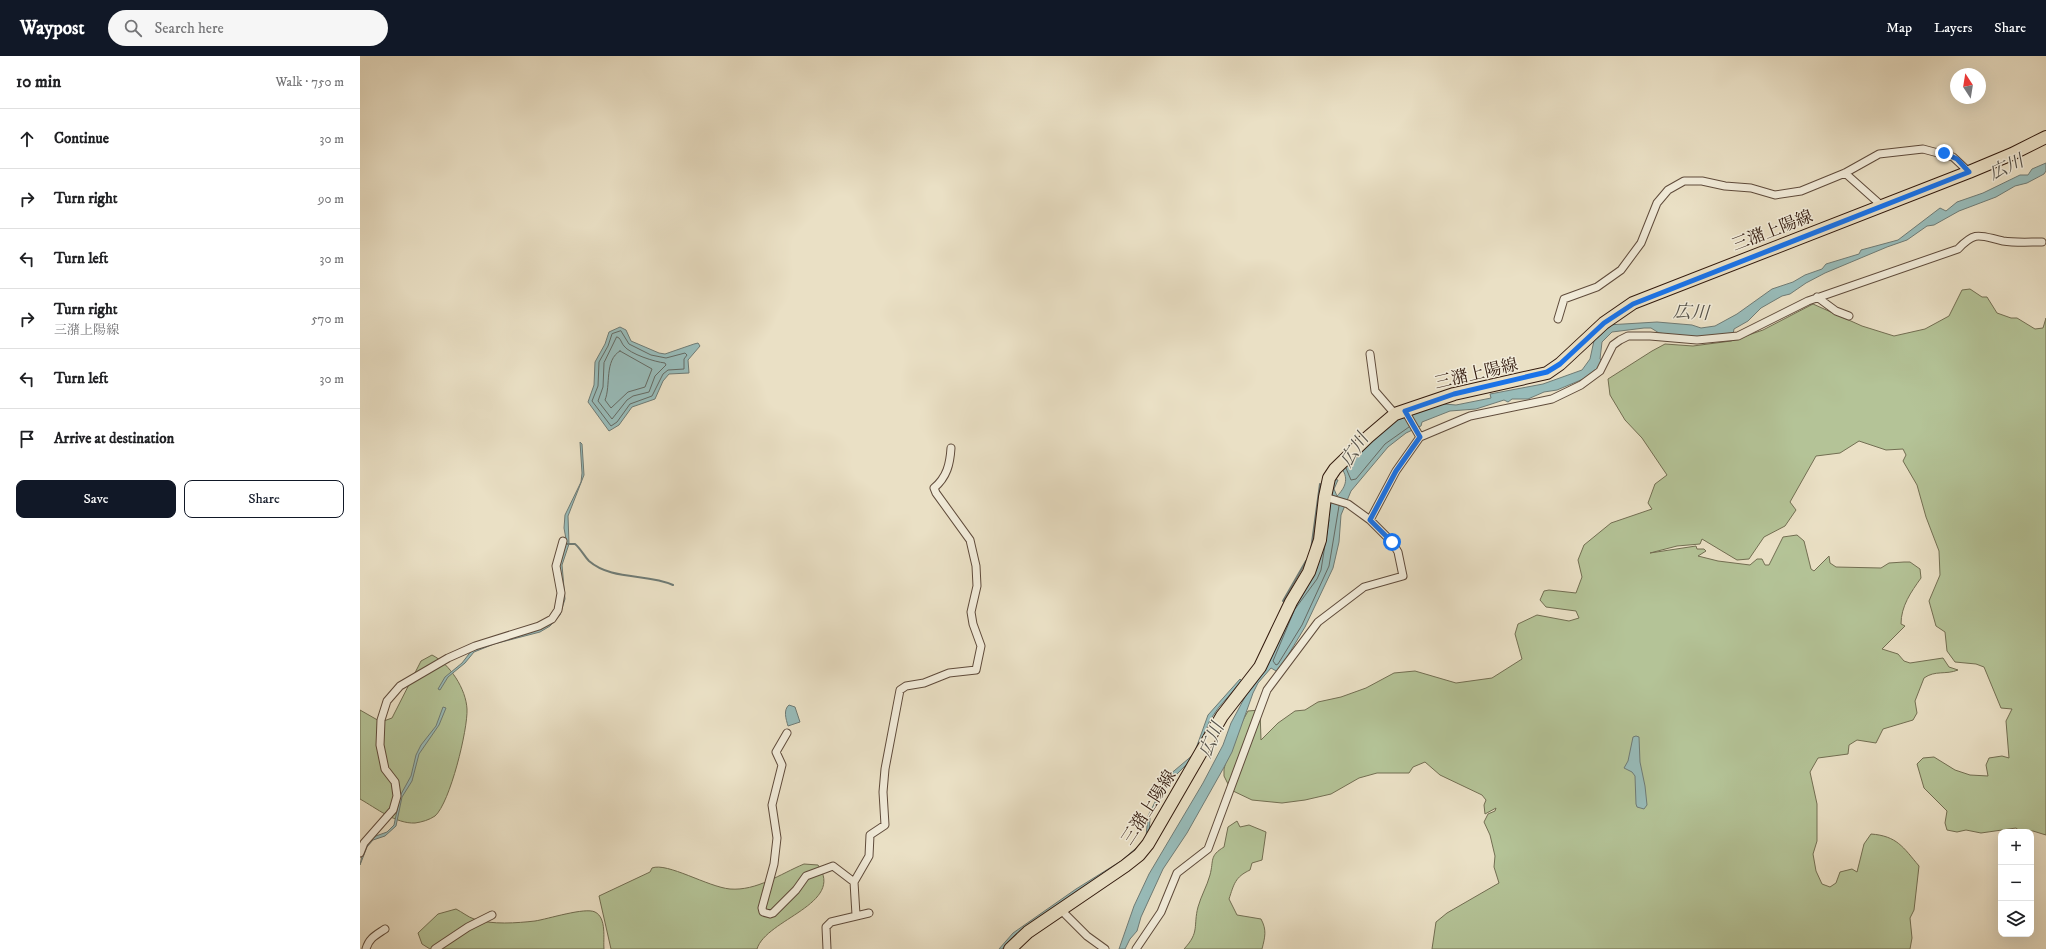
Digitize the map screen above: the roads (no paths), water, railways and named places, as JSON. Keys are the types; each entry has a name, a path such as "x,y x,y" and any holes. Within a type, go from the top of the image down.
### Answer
{"main road":[{"name":"三潴上陽線","path":"1010,949 1028,932 1140,855 1148,844 1222,716 1260,667 1291,602 1309,572 1320,540 1329,478 1334,469 1368,437 1402,414 1454,394 1547,372 1560,364 1604,323 1633,304 1969,172 2012,154 2046,137"}],"street":[{"path":"1558,319 1564,300 1598,287 1621,270 1642,243 1657,203 1668,190 1684,181 1702,181 1751,188 1775,195 1801,191 1845,173 1879,154 1923,149 1953,157 1969,172"},
{"path":"1845,173 1882,206"},
{"path":"1370,520 1396,471 1420,437 1470,416 1552,399 1581,385 1600,370 1613,344 1628,336 1650,336 1697,340 1738,336 1817,298 1958,249 1973,236 1983,234 2004,241 2042,242"},
{"path":"1817,298 1836,311 1849,316"},
{"path":"1370,354 1375,391 1402,414 1420,437"},
{"path":"856,915 854,882 869,856 870,835 885,825 883,792 885,769 900,690 906,686 924,683 949,673 976,670 981,646 973,624 971,612 977,579 970,540 936,493 934,488 945,478 951,448"},
{"path":"1136,949 1161,912 1177,873 1208,849 1266,690 1318,622 1364,587 1403,576 1398,552 1392,542 1370,520 1348,504 1327,498"},
{"path":"360,853 364,843 393,810 397,796 395,782 385,769 380,745 381,720 387,701 400,686 448,658 475,646 540,626 552,619 558,610 561,593 556,566 563,541"},
{"path":"787,733 776,752 782,765 772,805 777,838 774,864 769,877 762,912 770,914 773,913 796,890 806,876 817,870 833,866 854,882"},
{"path":"1060,909 1087,936 1105,949"},
{"path":"827,949 826,927 831,922 869,913"},
{"path":"435,949 468,927 492,915"},
{"path":"366,949 368,941 385,929"}],"water":[{"path":"2046,163 2046,171 2044,174 2027,183 2015,186 1996,197 1959,211 1934,225 1927,226 1907,240 1825,273 1806,283 1790,294 1782,296 1761,308 1748,321 1734,329 1733,334 1692,337 1659,333 1651,328 1612,332 1602,342 1600,359 1602,361 1595,372 1588,377 1557,390 1544,392 1528,399 1512,399 1508,402 1504,400 1476,409 1450,411 1422,422 1421,426 1406,433 1388,447 1351,491 1341,515 1339,542 1333,568 1305,627 1278,672 1271,668 1258,683 1232,752 1187,833 1163,869 1141,917 1137,931 1130,939 1125,949 1119,949 1134,906 1149,874 1203,783 1223,745 1231,723 1301,593 1313,577 1317,568 1333,479 1338,480 1334,489 1337,496 1344,487 1346,480 1342,469 1337,470 1397,420 1442,401 1444,404 1456,405 1491,398 1490,394 1543,384 1582,370 1590,359 1595,336 1607,325 1657,322 1692,325 1701,328 1715,326 1737,314 1772,289 1793,282 1805,275 1822,269 1826,264 1859,254 1861,250 1898,240 1940,208 1946,211 1957,202 1983,193 2020,175 2028,175 2032,169"},
{"path":"620,327 626,330 631,341 659,353 665,354 698,343 700,346 688,360 689,373 669,374 663,381 655,399 632,407 619,425 609,431 588,402 594,385 595,362 605,344 609,332"},
{"path":"580,442 582,444 584,475 568,516 569,544 562,565 565,599 560,615 550,626 540,632 494,644 474,652 465,663 448,677 440,690 438,689 445,677 462,663 472,650 537,629 560,610 558,568 566,539 564,528 565,515 581,482 582,473"},
{"path":"1240,679 1242,681 1219,707 1210,720 1195,756 1170,781 1150,817 1149,836 1139,849 1014,936 1002,949 999,949 1013,933 1076,889 1121,861 1142,843 1146,837 1148,816 1168,776 1194,754 1208,715"},
{"path":"789,705 795,707 800,722 788,726 786,709"},
{"path":"443,707 446,708 439,725 419,754 412,781 402,797 396,826 385,836 373,840 367,847 360,865 363,851 373,837 387,832 394,825 400,796 411,776 416,755 421,745 436,726"},
{"path":"1633,737 1639,737 1640,762 1645,786 1647,805 1644,809 1637,807 1636,804 1635,776 1632,772 1624,768 1628,761"}],"waterway":[{"path":"1311,550 1320,484"},
{"path":"567,544 575,544 589,561 608,572 653,579 673,585"},
{"path":"1283,601 1306,561"}],"water label":[{"name":"広川","path":"2006,167"},
{"name":"広川","path":"1691,312"},
{"name":"広川","path":"1354,450"},
{"name":"広川","path":"1211,740"}]}
